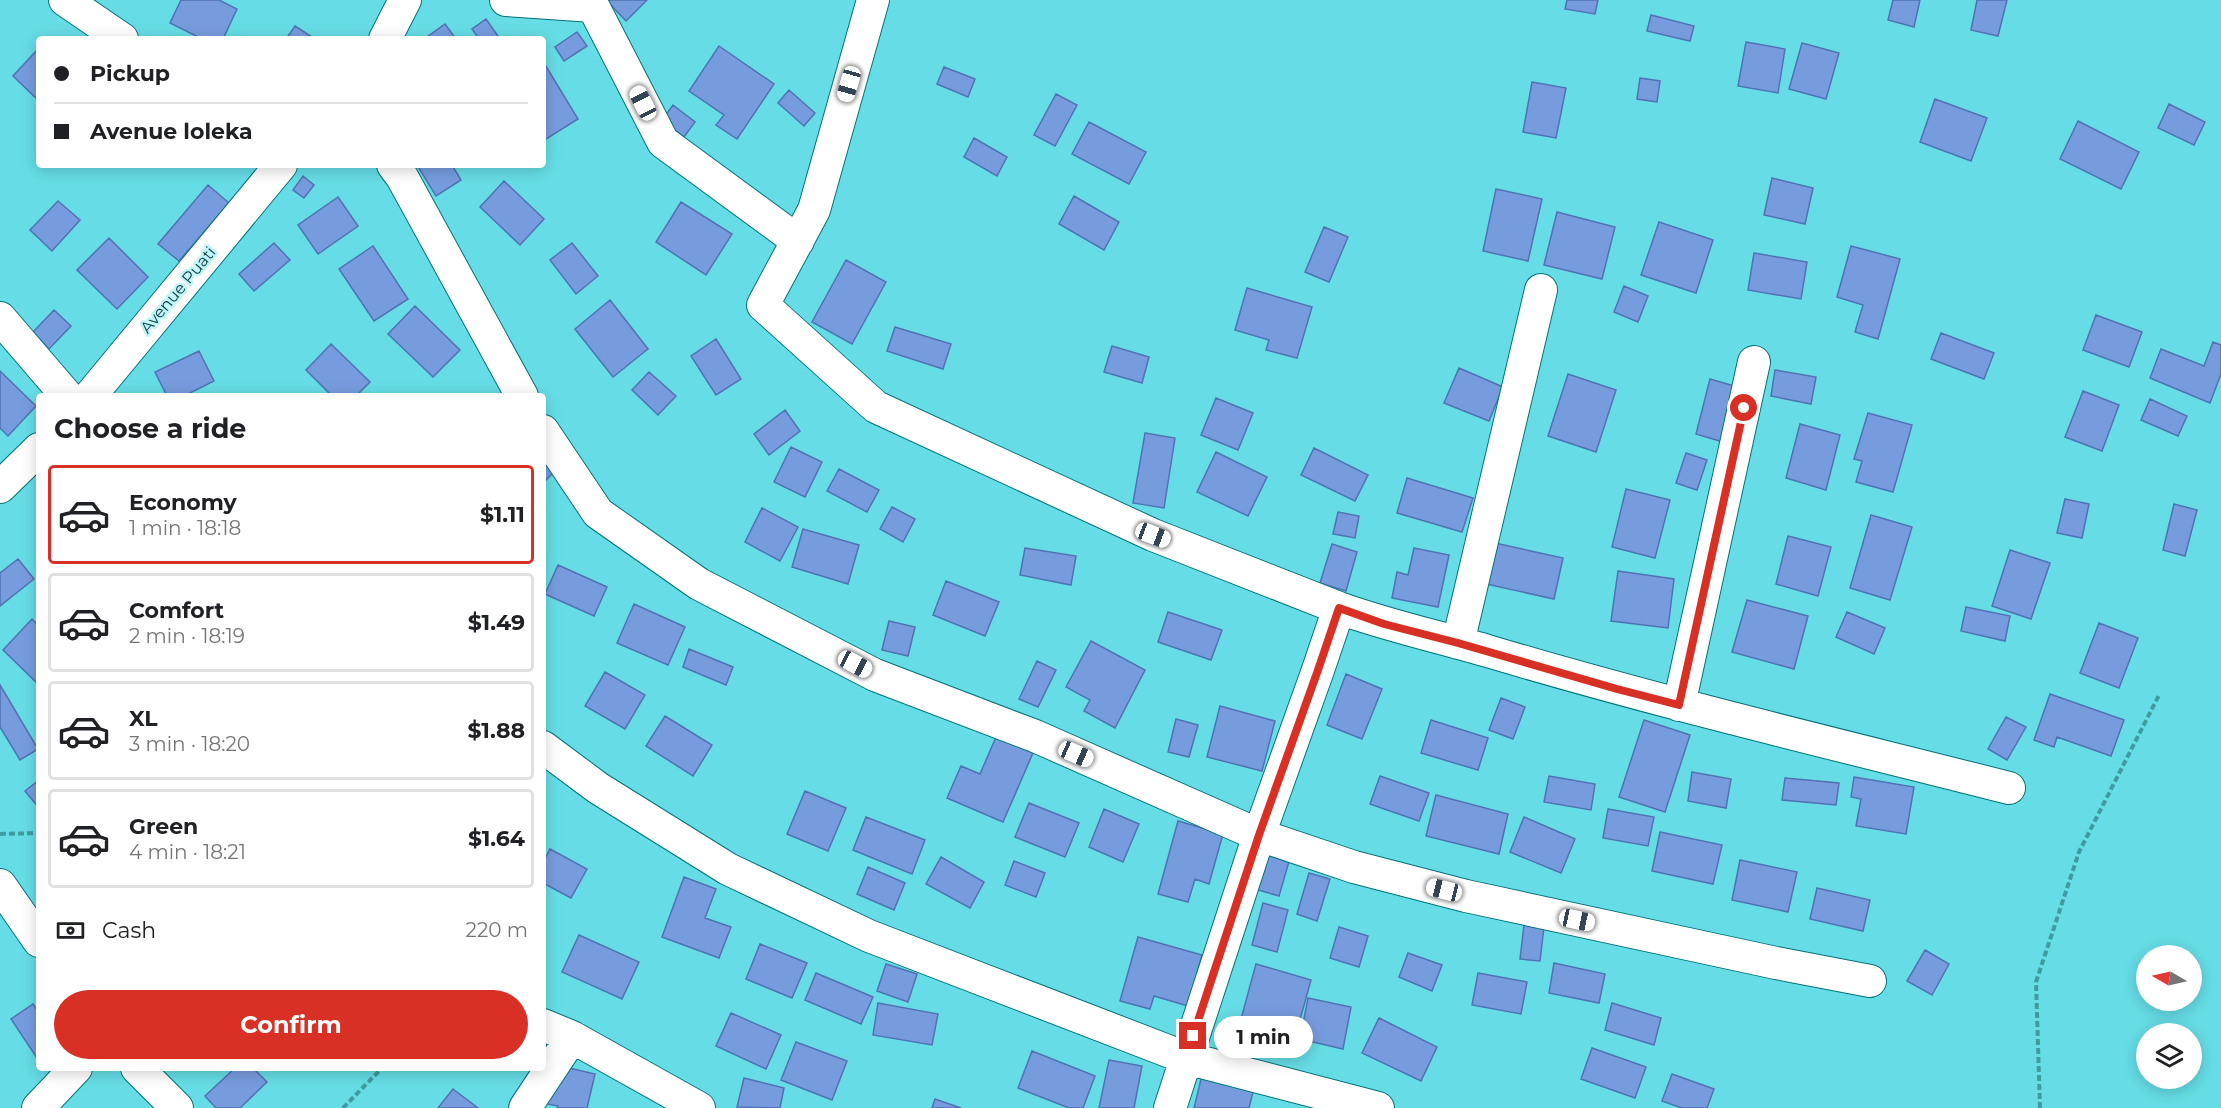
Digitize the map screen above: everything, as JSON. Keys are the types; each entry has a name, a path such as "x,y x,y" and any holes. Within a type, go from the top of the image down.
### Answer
{"street":[{"path":"65,0 118,36"},
{"path":"387,36 405,0"},
{"path":"506,0 593,6 663,142 798,241"},
{"path":"873,0 814,210 763,305 876,407 1153,535 1384,624 1617,689 2009,788"},
{"path":"395,168 520,393"},
{"name":"Avenue Puati","path":"92,393 266,171"},
{"path":"1458,643 1541,290"},
{"path":"0,318 64,393"},
{"path":"1679,705 1755,362"},
{"path":"546,435 598,513 699,584 875,675 1035,736 1259,835 1354,867 1466,896 1870,981"},
{"path":"0,487 36,452"},
{"path":"1170,1108 1259,835 1339,608"},
{"path":"546,749 598,788 728,869 869,936 1186,1058 1378,1108"},
{"path":"0,885 36,937"},
{"path":"546,1026 572,1037 691,1106"},
{"path":"525,1108 572,1037"},
{"path":"38,1108 73,1071"},
{"path":"140,1071 177,1108"}],"path":[{"path":"2040,1108 2036,982 2079,852 2159,695"},
{"path":"0,834 36,833"},
{"path":"343,1108 379,1071"}],"building":[{"path":"181,0 219,0 237,9 224,36 196,36 170,23"},
{"path":"610,0 647,0 626,21 608,2"},
{"path":"1567,0 1598,0 1595,14 1565,9"},
{"path":"1893,0 1920,0 1914,27 1888,20"},
{"path":"1977,0 2007,0 1998,36 1971,30"},
{"path":"1651,15 1694,26 1690,41 1647,31"},
{"path":"486,19 498,36 477,36 472,29"},
{"path":"445,24 454,36 428,36"},
{"path":"295,26 310,36 288,36"},
{"path":"577,32 587,46 564,61 555,47"},
{"path":"1746,42 1785,49 1778,93 1738,86"},
{"path":"1802,43 1839,53 1826,99 1789,89"},
{"path":"719,46 774,84 737,139 716,125 724,115 689,91"},
{"path":"36,51 36,98 13,76"},
{"path":"546,66 578,119 546,139"},
{"path":"944,67 975,79 968,97 937,84"},
{"path":"1640,78 1660,81 1657,102 1637,99"},
{"path":"1532,82 1566,88 1556,138 1523,132"},
{"path":"789,90 815,113 804,126 778,103"},
{"path":"1056,94 1077,105 1055,146 1034,135"},
{"path":"1935,99 1987,118 1971,161 1920,142"},
{"path":"2169,104 2205,122 2194,145 2158,128"},
{"path":"673,105 695,122 684,137 662,120"},
{"path":"2078,121 2139,152 2121,189 2060,159"},
{"path":"1089,122 1146,152 1129,184 1072,154"},
{"path":"974,138 1007,157 997,176 964,157"},
{"path":"419,168 454,168 461,180 436,196"},
{"path":"303,176 314,185 304,198 293,190"},
{"path":"1772,178 1813,188 1805,224 1764,215"},
{"path":"504,181 544,219 520,245 480,207"},
{"path":"208,185 229,203 179,261 158,244"},
{"path":"1496,189 1542,199 1528,261 1483,251"},
{"path":"1074,196 1119,222 1104,250 1059,224"},
{"path":"338,197 358,226 318,254 298,225"},
{"path":"58,201 80,220 52,251 30,230"},
{"path":"681,202 732,234 706,275 656,242"},
{"path":"1557,212 1615,227 1602,279 1544,265"},
{"path":"1659,222 1713,240 1696,293 1641,275"},
{"path":"1324,227 1348,237 1329,282 1305,272"},
{"path":"109,238 148,277 117,309 77,270"},
{"path":"274,243 290,260 254,291 239,274"},
{"path":"572,243 598,276 576,294 550,260"},
{"path":"373,246 408,299 374,321 339,269"},
{"path":"1851,246 1900,259 1878,339 1855,332 1863,305 1837,297"},
{"path":"1754,253 1807,262 1801,299 1748,290"},
{"path":"846,260 886,282 852,344 812,322"},
{"path":"1624,286 1648,296 1638,322 1614,312"},
{"path":"1247,288 1312,307 1297,358 1266,350 1269,340 1235,330"},
{"path":"610,300 648,349 613,377 575,329"},
{"path":"415,306 460,350 433,377 388,334"},
{"path":"54,310 71,326 49,349 33,332"},
{"path":"2096,315 2142,332 2129,367 2083,350"},
{"path":"895,327 951,344 943,369 887,351"},
{"path":"1941,333 1994,353 1984,379 1931,359"},
{"path":"716,339 741,379 716,395 691,356"},
{"path":"2213,342 2221,345 2221,374 2210,403 2150,378 2161,349 2204,366"},
{"path":"331,344 370,382 359,393 329,393 306,370"},
{"path":"1112,346 1149,357 1142,383 1104,372"},
{"path":"199,351 214,381 190,393 166,393 155,372"},
{"path":"1459,368 1503,387 1489,421 1444,403"},
{"path":"1775,370 1816,377 1811,404 1771,396"},
{"path":"0,371 36,406 8,436 0,428"},
{"path":"649,372 676,396 658,415 632,390"},
{"path":"1568,374 1616,390 1596,452 1548,436"},
{"path":"1710,379 1738,387 1723,442 1696,434"},
{"path":"2083,391 2119,405 2102,451 2065,437"},
{"path":"1216,398 1253,413 1238,450 1201,435"},
{"path":"2150,399 2187,416 2178,436 2141,420"},
{"path":"785,410 800,431 769,455 754,434"},
{"path":"1868,413 1912,425 1893,492 1856,482 1862,461 1854,459"},
{"path":"1800,424 1840,435 1826,490 1786,478"},
{"path":"1145,433 1175,438 1164,508 1133,503"},
{"path":"791,447 822,462 805,497 774,482"},
{"path":"1314,448 1368,475 1355,501 1301,475"},
{"path":"1216,452 1267,477 1248,516 1197,492"},
{"path":"1686,453 1707,460 1697,490 1676,483"},
{"path":"546,461 556,470 546,480"},
{"path":"839,469 879,490 867,512 827,491"},
{"path":"1407,478 1473,498 1462,532 1397,513"},
{"path":"1626,489 1670,500 1655,558 1612,547"},
{"path":"2065,499 2089,504 2082,538 2057,533"},
{"path":"2174,504 2197,510 2185,556 2163,550"},
{"path":"892,507 915,519 903,542 880,529"},
{"path":"762,508 798,527 780,561 745,542"},
{"path":"1338,512 1359,516 1355,538 1333,534"},
{"path":"1871,515 1912,527 1890,600 1850,588"},
{"path":"803,529 859,545 848,584 792,567"},
{"path":"1788,536 1831,547 1818,596 1776,584"},
{"path":"1495,543 1563,558 1554,599 1486,584"},
{"path":"1332,544 1357,552 1346,591 1320,583"},
{"path":"1025,548 1076,556 1071,585 1020,575"},
{"path":"1414,548 1449,555 1438,607 1392,598 1397,572 1408,575"},
{"path":"2010,550 2050,563 2031,619 1992,606"},
{"path":"18,559 34,579 0,606 0,573"},
{"path":"558,565 607,587 594,616 546,594"},
{"path":"1618,571 1674,579 1668,628 1611,621"},
{"path":"946,581 999,602 985,636 933,615"},
{"path":"1747,600 1808,616 1794,669 1732,652"},
{"path":"634,604 685,627 668,665 617,643"},
{"path":"1966,607 2010,616 2005,641 1961,631"},
{"path":"1168,612 1222,630 1211,660 1158,642"},
{"path":"1847,612 1885,628 1874,654 1836,637"},
{"path":"32,619 36,623 36,682 3,650"},
{"path":"889,621 915,627 908,656 882,650"},
{"path":"2099,623 2138,638 2119,688 2080,673"},
{"path":"1091,641 1145,670 1115,728 1084,711 1090,700 1066,687"},
{"path":"689,649 733,667 726,685 683,667"},
{"path":"1037,661 1056,670 1038,707 1019,699"},
{"path":"605,672 645,695 625,729 585,706"},
{"path":"1346,674 1382,689 1362,739 1327,725"},
{"path":"0,685 36,746 36,750 20,760 0,727"},
{"path":"2050,694 2124,720 2111,756 2057,737 2054,747 2034,740"},
{"path":"1501,698 1525,707 1513,739 1489,730"},
{"path":"1220,706 1275,721 1262,771 1207,757"},
{"path":"665,716 712,745 693,776 646,746"},
{"path":"2006,717 2026,727 2007,760 1988,749"},
{"path":"1176,719 1198,725 1189,757 1168,752"},
{"path":"1431,720 1488,738 1478,770 1421,753"},
{"path":"1644,720 1690,735 1665,812 1619,797"},
{"path":"996,737 1033,753 1003,822 947,798 961,766 980,774"},
{"path":"1692,772 1731,779 1726,808 1688,801"},
{"path":"1380,776 1429,793 1419,821 1370,804"},
{"path":"1549,776 1595,784 1591,810 1544,802"},
{"path":"1854,777 1914,787 1906,834 1856,826 1861,799 1851,797"},
{"path":"1785,778 1839,783 1836,805 1782,800"},
{"path":"36,782 36,804 25,791"},
{"path":"805,791 846,808 828,851 787,834"},
{"path":"1436,795 1508,814 1499,854 1426,836"},
{"path":"1029,803 1079,823 1065,857 1015,837"},
{"path":"1104,809 1139,824 1123,862 1089,847"},
{"path":"1608,809 1654,817 1648,846 1603,838"},
{"path":"866,817 925,840 912,874 853,850"},
{"path":"1524,817 1575,839 1561,873 1510,852"},
{"path":"1178,821 1223,834 1209,884 1195,879 1188,902 1158,894"},
{"path":"1660,832 1722,845 1713,884 1652,871"},
{"path":"550,849 587,869 571,898 546,885 546,856"},
{"path":"1265,851 1290,858 1279,896 1255,889"},
{"path":"941,857 984,882 970,908 926,884"},
{"path":"1740,860 1797,872 1788,912 1732,900"},
{"path":"1014,861 1045,873 1036,897 1005,885"},
{"path":"868,867 905,883 894,910 857,894"},
{"path":"1309,873 1330,879 1317,921 1297,914"},
{"path":"684,877 716,889 705,918 731,927 719,958 662,937"},
{"path":"1817,888 1870,900 1863,931 1810,919"},
{"path":"1263,903 1288,910 1277,952 1252,945"},
{"path":"1524,925 1544,927 1540,961 1520,959"},
{"path":"1339,927 1368,936 1359,967 1330,958"},
{"path":"579,935 639,962 622,999 562,972"},
{"path":"1138,937 1202,955 1188,1006 1154,996 1150,1009 1120,1001"},
{"path":"760,944 807,963 792,998 746,979"},
{"path":"1925,950 1949,964 1932,995 1907,981"},
{"path":"1408,953 1442,965 1432,991 1399,977"},
{"path":"1554,963 1605,974 1599,1003 1549,993"},
{"path":"886,964 917,974 908,1002 877,991"},
{"path":"1256,964 1311,980 1293,1045 1238,1030"},
{"path":"816,973 873,997 861,1024 805,1000"},
{"path":"1478,973 1527,982 1521,1014 1472,1005"},
{"path":"1308,998 1351,1007 1343,1049 1300,1039"},
{"path":"878,1003 938,1014 932,1045 873,1035"},
{"path":"1612,1003 1661,1018 1654,1045 1605,1030"},
{"path":"33,1004 36,1008 36,1056 11,1019"},
{"path":"731,1013 781,1035 766,1069 716,1046"},
{"path":"1379,1018 1437,1047 1421,1081 1362,1053"},
{"path":"796,1042 847,1061 832,1100 781,1080"},
{"path":"1592,1048 1646,1067 1635,1098 1581,1079"},
{"path":"1032,1051 1095,1076 1083,1108 1069,1108 1018,1088"},
{"path":"1109,1060 1142,1066 1134,1108 1099,1108"},
{"path":"565,1067 595,1074 587,1108 557,1108 558,1106 542,1103"},
{"path":"232,1071 256,1071 267,1082 240,1108 216,1108 205,1096"},
{"path":"1672,1074 1714,1089 1707,1108 1682,1108 1662,1101"},
{"path":"1202,1075 1254,1088 1249,1108 1194,1108"},
{"path":"744,1078 784,1088 780,1108 737,1107"},
{"path":"453,1089 478,1108 438,1108"},
{"path":"935,1099 961,1108 932,1108"}],"route":[{"path":"1193,1036 1259,835 1339,608 1384,624 1679,705 1744,408"}]}
